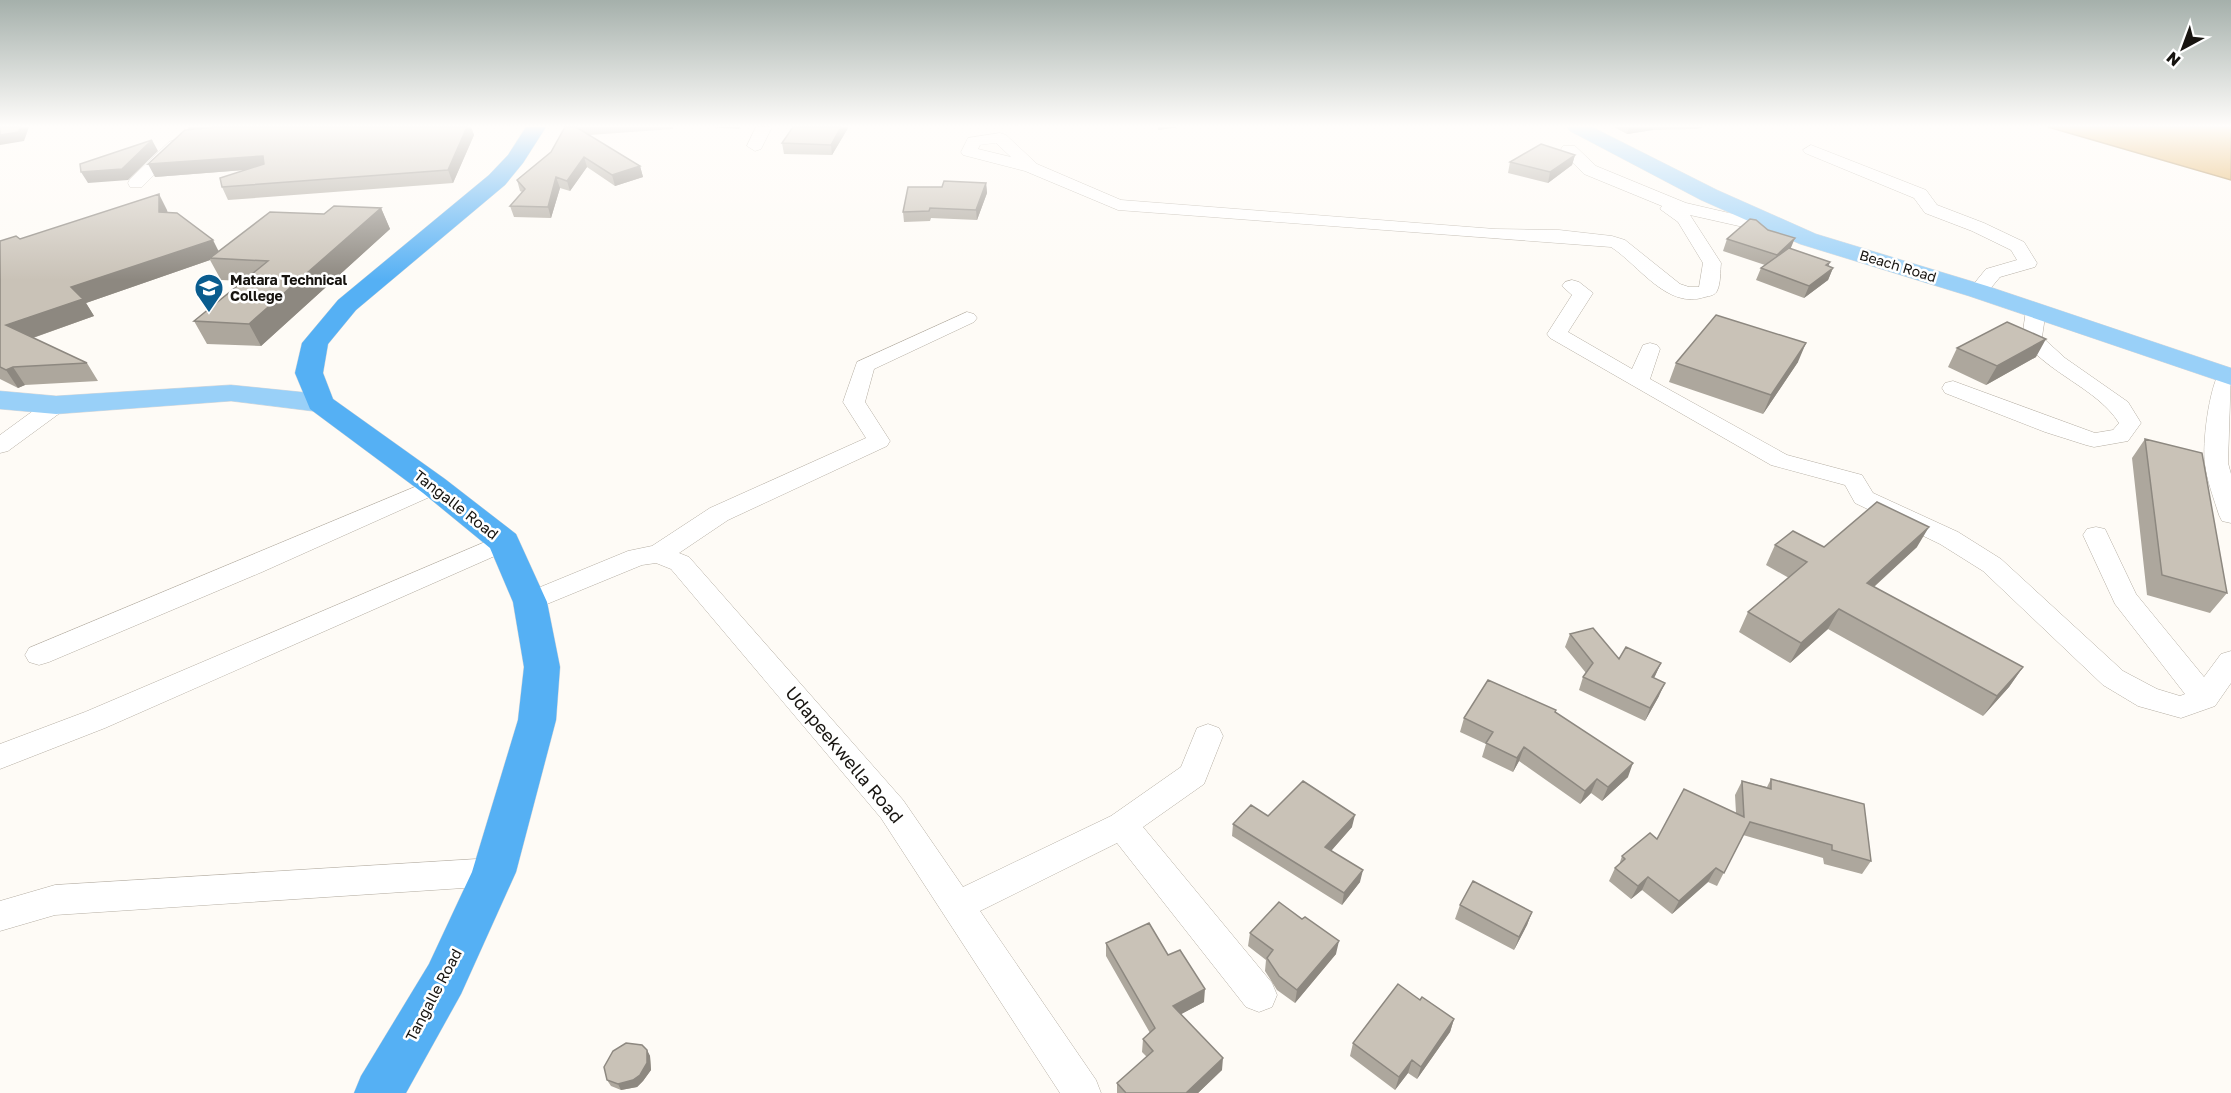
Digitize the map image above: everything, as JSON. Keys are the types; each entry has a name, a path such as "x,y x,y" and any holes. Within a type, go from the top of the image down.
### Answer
{"highway":[{"path":"320,403 309,373 315,342 348,305 499,178"},
{"name":"Tangalle Road","path":"320,403 434,486 504,542 530,602 542,667 537,720 494,872 445,979 379,1093"}],"main road":[{"name":"Beach Road","path":"1673,178 1808,238 1978,291 2230,376"},
{"path":"0,400 56,405 231,393 320,403"}],"street":[{"path":"136,183 141,178"},
{"path":"1056,178 1118,205 1495,234 1553,234 1618,243 1659,279 1687,294 1700,295 1708,290 1712,263 1686,219 1669,209 1680,207"},
{"path":"1609,178 1680,207 1735,218 1808,238"},
{"path":"1880,178 1920,194 1931,209 1978,227 2018,246 2028,263 1993,273 1978,291"},
{"path":"1572,286 1583,293 1557,334 1779,460 1854,480 1864,498 1948,538 1992,565 2113,678 2148,698 2181,707 2205,698 2231,661"},
{"path":"1953,388 2053,428 2094,440 2120,436 2130,423 2120,407 2058,362 2032,338 2036,310"},
{"path":"530,602 637,557 659,554 719,514 879,441 854,402 864,366 967,318"},
{"path":"1638,381 1650,349"},
{"path":"2230,376 2220,401 2216,463 2231,515"},
{"path":"0,446 56,405"},
{"path":"39,655 253,566 434,486"},
{"path":"2096,535 2124,598 2205,698"},
{"path":"0,757 95,720 504,542"},
{"name":"Udapeekwella Road","path":"659,554 680,563 892,809 1082,1093"},
{"path":"957,906 1122,825 1192,775 1208,736"},
{"path":"1122,825 1259,994"},
{"path":"0,916 55,900 494,872"}],"building":[{"path":"220,178 342,178 222,187"},
{"path":"519,178 556,178 548,207 510,206 525,189 517,180"},
{"path":"944,181 986,183 976,210 930,208 929,211 903,212 908,187 942,187"},
{"path":"159,194 159,212 177,213 213,240 71,287 83,299 6,325 87,363 13,367 6,370 0,367 0,241 16,236 20,239"},
{"path":"334,206 381,208 249,324 194,321 268,261 210,258 270,212 324,214"},
{"path":"1750,219 1756,220 1768,230 1795,238 1777,255 1727,239"},
{"path":"1789,248 1830,262 1826,265 1833,268 1809,286 1761,268"},
{"path":"1716,315 1806,343 1771,395 1676,363"},
{"path":"2007,322 2046,339 1997,366 1957,348"},
{"path":"2145,439 2202,453 2227,593 2162,575"},
{"path":"1877,502 1929,527 1867,583 2023,667 1997,696 1839,609 1801,643 1748,612 1807,562 1775,545 1793,531 1824,547"},
{"path":"1593,628 1619,659 1626,647 1661,663 1652,677 1665,683 1650,708 1583,677 1593,663 1570,634"},
{"path":"1488,680 1556,710 1555,712 1633,763 1608,787 1597,779 1585,791 1524,747 1517,758 1486,743 1493,732 1464,718"},
{"path":"1771,779 1864,804 1871,861 1832,850 1832,845 1750,822 1724,873 1716,868 1679,901 1648,877 1638,886 1615,868 1625,859 1622,856 1650,833 1657,839 1684,789 1744,817 1742,781 1771,789"},
{"path":"1303,781 1355,815 1325,847 1363,870 1344,893 1233,824 1251,805 1268,816"},
{"path":"1473,881 1532,912 1519,937 1460,905"},
{"path":"1279,902 1339,941 1297,990 1279,976 1267,958 1273,950 1250,933"},
{"path":"1149,923 1168,955 1180,950 1205,989 1173,1006 1223,1058 1186,1093 1126,1093 1117,1083 1153,1051 1143,1039 1155,1028 1106,943"},
{"path":"1398,984 1420,1000 1422,997 1454,1019 1421,1067 1412,1060 1399,1077 1353,1043"},
{"path":"626,1043 642,1045 647,1050 647,1063 640,1075 633,1080 618,1084 607,1080 604,1067 613,1051"}],"place":[{"name":"Matara Technical College","path":"209,314"}]}
